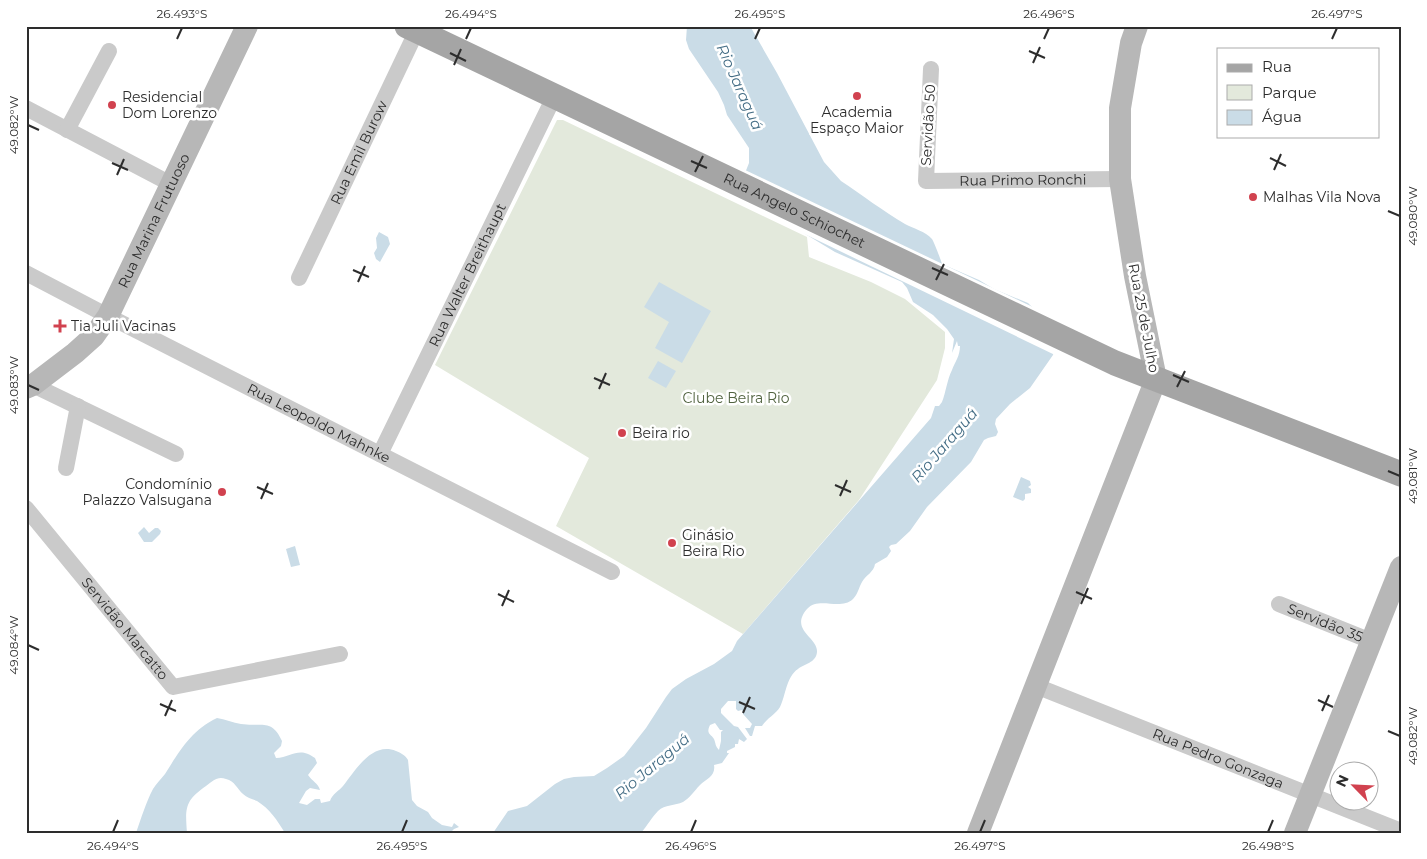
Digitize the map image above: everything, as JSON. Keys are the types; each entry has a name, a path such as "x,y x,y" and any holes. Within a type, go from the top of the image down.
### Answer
{"main road":[{"name":"Rua Marina Frutuoso","path":"30,386 88,342 108,316 247,26"},
{"name":"Rua 25 de Julho","path":"1137,26 1131,43 1120,108 1120,179 1135,276 1156,379 1401,474"},
{"name":"Rua Angelo Schiochet","path":"414,28 720,176 1109,360 1156,379"},
{"path":"978,833 1156,379"},
{"path":"1295,833 1401,567"}],"street":[{"name":"Rua Emil Burow","path":"298,278 414,28"},
{"path":"67,130 109,51"},
{"name":"Servidão 50","path":"926,181 931,69"},
{"name":"Rua Walter Breithaupt","path":"380,454 554,96"},
{"path":"26,108 171,184"},
{"name":"Rua Primo Ronchi","path":"926,181 1120,179"},
{"name":"Rua Leopoldo Mahnke","path":"26,272 108,316 612,572"},
{"path":"30,386 78,406 176,454"},
{"path":"66,468 78,406"},
{"name":"Servidão Marcatto","path":"26,508 173,687 340,654"},
{"name":"Servidão 35","path":"1279,604 1371,641"},
{"name":"Rua Pedro Gonzaga","path":"1036,686 1401,831"}],"green space":[{"name":"Clube Beira Rio","path":"557,120 563,120 807,237 809,257 871,282 905,299 945,332 945,348 937,380 859,500 743,634 556,526 589,458 435,365"}],"water":[{"name":"Rio Jaraguá","path":"687,26 750,26 824,162 841,181 908,226 929,236 933,241 942,264 1028,303 1050,325 1055,346 1053,355 1030,388 1010,404 996,419 995,424 998,432 996,436 984,440 971,462 927,507 910,531 896,544 889,547 891,551 887,557 875,564 853,599 842,604 823,603 812,605 807,609 802,616 801,622 816,647 816,656 812,661 794,672 780,707 776,712 762,726 755,726 752,736 750,736 745,728 750,728 752,724 743,714 742,710 738,711 736,709 736,701 728,701 721,709 721,713 734,726 738,727 747,739 744,742 739,739 735,747 727,751 729,753 722,763 714,765 712,775 688,798 683,802 667,806 658,811 641,833 493,833 508,811 527,806 564,779 594,776 624,756 646,728 672,689 732,651 737,641 931,418 935,406 939,406 942,402 959,353 960,346 958,346 957,341 952,353 954,339 947,329 933,315 913,302 902,282 835,252 792,226 745,173 749,163 749,148 727,115 718,92 689,49 686,40","holes":["715,723 720,730 723,730 721,732 719,750 708,730 710,725"]},
{"path":"379,232 388,237 390,244 380,262 376,259 374,253 377,248 376,238"},
{"path":"659,282 711,311 682,363 655,348 669,322 644,307"},
{"path":"658,361 676,371 666,388 648,378"},
{"path":"1021,477 1030,481 1031,485 1028,487 1031,489 1031,493 1025,494 1023,501 1013,497"},
{"path":"144,527 149,533 158,528 161,531 160,534 152,542 144,542 138,533"},
{"path":"295,546 300,565 291,567 286,549"},
{"path":"217,718 241,724 270,726 282,741 281,746 274,753 276,758 300,752 315,758 317,763 308,775 320,790 310,788 306,791 299,803 307,805 315,799 320,799 321,803 330,801 332,796 343,786 365,759 372,754 379,750 387,749 396,751 404,755 408,760 412,800 442,825 452,827 454,823 459,827 452,831 458,833 285,833 266,808 245,795 232,781 220,778 206,786 190,801 186,817 187,833 136,833 154,787 193,735"}],"pier":[{"path":"743,169 1037,309 1052,323 1057,347 1055,355 788,226 774,217 767,209 742,174"}],"place":[{"name":"Academia Espaço Maior","path":"857,96"},
{"name":"Residencial Dom Lorenzo","path":"112,105"},
{"name":"Malhas Vila Nova","path":"1253,197"},
{"name":"Tia Juli Vacinas","path":"60,326"},
{"name":"Beira rio","path":"622,433"},
{"name":"Condomínio Palazzo Valsugana","path":"222,492"},
{"name":"Ginásio Beira Rio","path":"672,543"}]}
